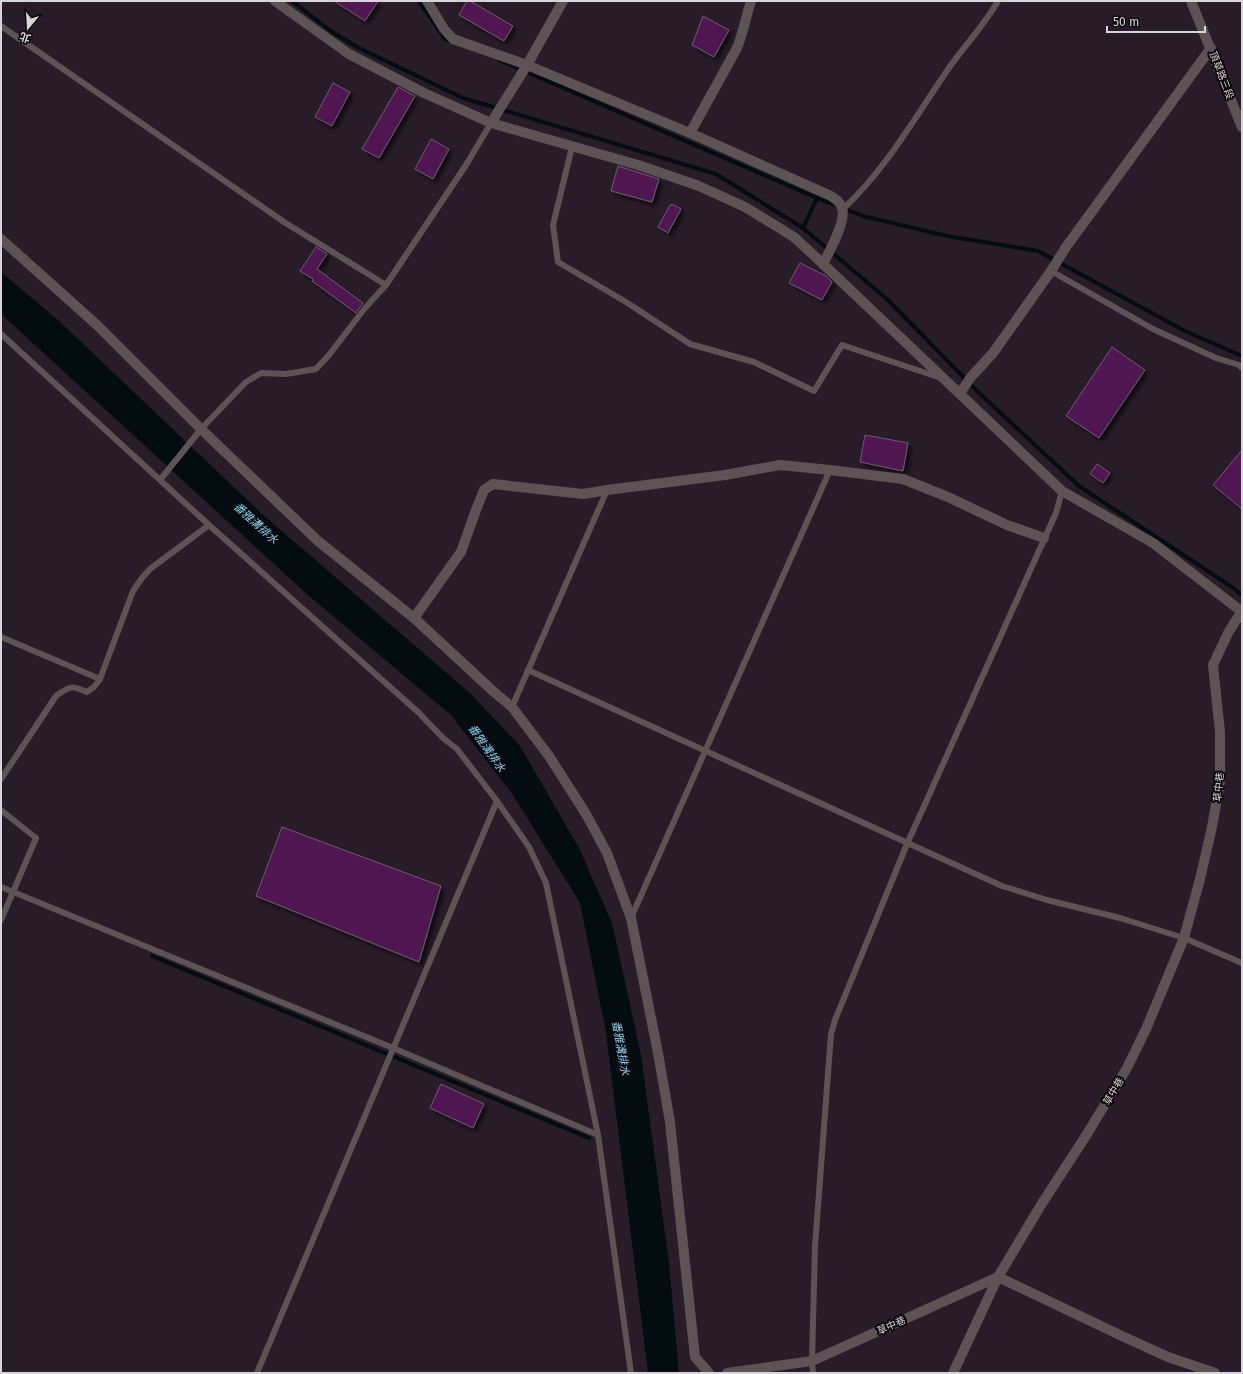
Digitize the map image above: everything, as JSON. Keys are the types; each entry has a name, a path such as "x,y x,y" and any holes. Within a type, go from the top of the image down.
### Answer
{"street":[{"path":"275,1 349,54 424,93 492,123 572,147 638,164 699,186 745,207 794,237 946,380 962,390 1062,491 1153,543 1242,611"},
{"path":"427,1 444,29 453,39 527,65 690,133 829,195 838,201 843,209 842,224 823,264"},
{"path":"492,123 563,1"},
{"path":"690,133 737,48 742,37 751,1"},
{"name":"頂草路三段","path":"1191,1 1242,127"},
{"path":"962,390 993,353 1051,271 1066,247 1211,48"},
{"path":"1,239 97,326 201,429 318,541 414,618 512,707 549,756 586,814 607,853 631,918 658,1052 670,1122 695,1357 709,1373"},
{"path":"414,618 461,552 484,490 493,484 583,494 725,475 780,465 903,479 948,497 1007,525 1044,538"},
{"name":"草中巷","path":"727,1373 812,1361 998,1277 1041,1205 1087,1134 1127,1068 1146,1029 1184,938 1210,834 1220,782 1220,732 1213,665 1228,633 1242,611"},
{"path":"953,1373 998,1277 1168,1357 1215,1373"}],"lane":[{"path":"843,209 859,195 882,166 951,65 998,1"},
{"path":"1,26 284,222 386,285"},
{"path":"160,480 201,429 246,382 261,373 286,374 316,369 329,355 365,308 386,285 466,165 492,123"},
{"path":"572,147 553,225 558,262 626,302 690,344 754,362 814,391 842,345 946,380"},
{"path":"1051,271 1153,329 1216,358 1242,368"},
{"path":"1,334 209,525 418,712 443,738 457,749 497,801 529,847 546,883 598,1135 631,1373"},
{"path":"631,918 830,470"},
{"path":"512,707 606,490"},
{"path":"813,1373 815,1246 831,1034 835,1020 907,844 1056,513 1062,491"},
{"path":"1,779 56,696 68,688 76,687 87,692 94,687 100,679 133,591 142,578 150,569 209,525"},
{"path":"1,637 100,679"},
{"path":"528,670 1002,886 1047,900 1120,918 1184,938 1242,963"},
{"path":"257,1373 497,801"},
{"path":"1,810 36,838 1,920"},
{"path":"1,888 393,1048 598,1135"}],"water":[{"name":"番雅溝排水","path":"1,272 58,320 262,514 471,694 520,746 579,848 612,923 641,1055 669,1263 679,1373 648,1373 606,1032 580,903 513,795 451,715 309,596 1,314"}],"building":[{"path":"334,1 378,1 365,21"},
{"path":"467,1 470,1 513,26 504,41 459,15"},
{"path":"703,16 729,30 714,57 692,45"},
{"path":"333,83 350,92 332,126 315,117"},
{"path":"398,87 415,96 379,158 362,149"},
{"path":"431,139 449,149 433,179 415,169"},
{"path":"618,166 659,179 652,202 611,191"},
{"path":"670,205 674,205 681,209 668,233 658,227"},
{"path":"316,247 327,254 317,269 363,303 356,313 312,281 313,279 300,271"},
{"path":"800,263 826,276 832,282 822,300 789,283"},
{"path":"1112,347 1145,370 1099,438 1066,416"},
{"path":"865,435 908,443 903,471 860,462"},
{"path":"1242,450 1242,509 1213,485"},
{"path":"1097,464 1110,473 1103,483 1090,474"},
{"path":"282,827 441,886 419,962 256,896"},
{"path":"441,1084 484,1104 473,1128 430,1108"}],"waterway":[{"path":"292,1 332,32 359,48 463,98 716,174 803,228 888,300 977,391 1079,486 1242,595"},
{"path":"419,1 445,39 450,41"},
{"path":"499,60 817,198 803,228"},
{"path":"817,198 863,216 947,236 1038,251 1185,331 1242,356"},
{"path":"152,956 589,1138"}]}
